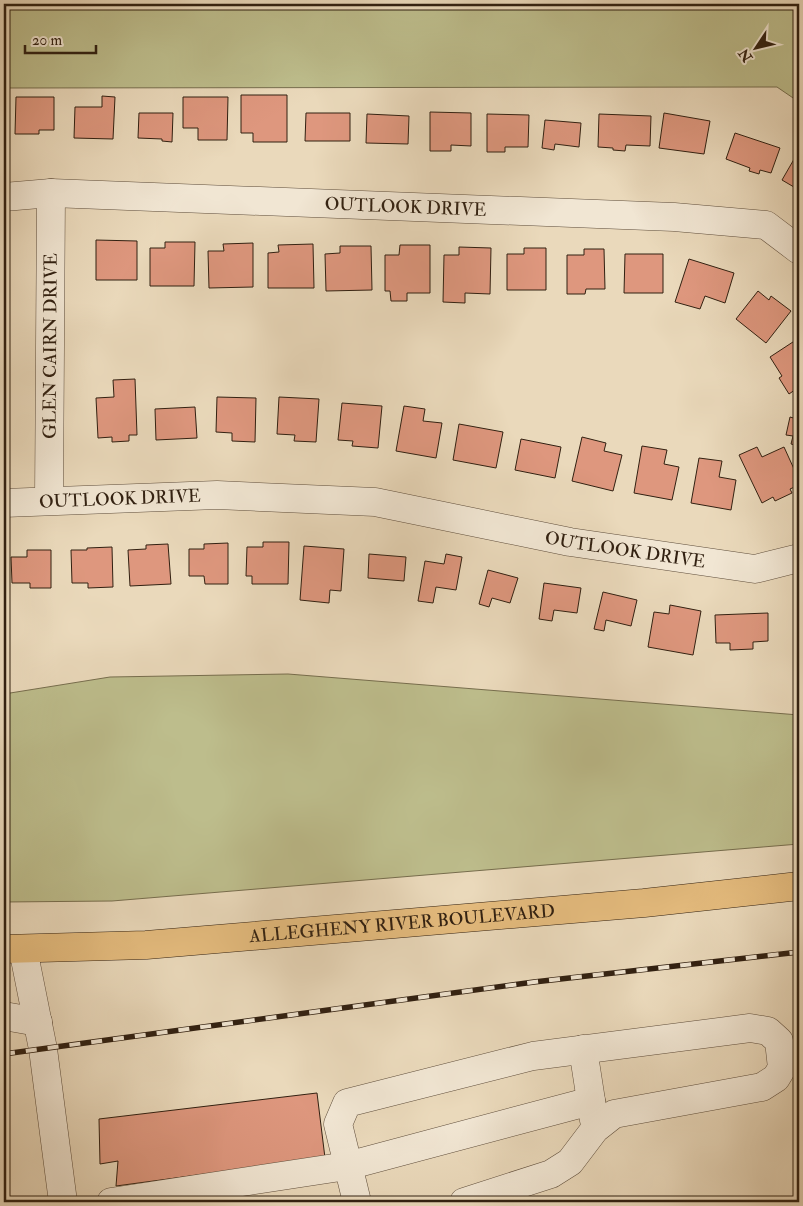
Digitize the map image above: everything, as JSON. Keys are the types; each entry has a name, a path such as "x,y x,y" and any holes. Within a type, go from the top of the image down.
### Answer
{"main road":[{"name":"ALLEGHENY RIVER BOULEVARD","path":"13,949 146,945 644,903 799,886"}],"street":[{"name":"OUTLOOK DRIVE","path":"4,197 51,193 674,217 766,225 799,250"},
{"name":"GLEN CAIRN DRIVE","path":"49,500 51,193"},
{"name":"OUTLOOK DRIVE","path":"4,503 216,494 375,502 570,542 755,569 799,558"},
{"path":"13,949 38,1022 63,1202"},
{"path":"4,1016 38,1022"},
{"path":"357,1202 338,1124 347,1103 533,1056 750,1028 768,1031 778,1041 782,1068 776,1078 762,1087 614,1114 595,1129 570,1162 551,1174 464,1202"},
{"path":"583,1049 595,1129"},
{"path":"110,1202 347,1166 591,1101"}],"green space":[{"path":"4,4 799,4 799,102 777,87 4,88"},
{"path":"288,674 799,715 799,844 112,901 4,902 4,694 110,677"}],"building":[{"path":"241,95 287,95 287,142 253,142 253,133 241,133"},
{"path":"102,96 115,97 113,139 74,138 75,107 102,107"},
{"path":"16,97 54,97 54,130 39,130 39,134 15,134"},
{"path":"183,97 228,97 227,140 198,140 198,128 183,128"},
{"path":"430,112 471,113 471,146 451,145 451,151 430,151"},
{"path":"139,113 173,113 172,142 162,141 162,139 138,138"},
{"path":"306,113 350,113 350,141 305,141"},
{"path":"664,113 710,121 704,154 659,148"},
{"path":"367,114 409,116 408,144 366,143"},
{"path":"487,114 529,115 528,147 505,147 505,152 487,152"},
{"path":"599,114 651,116 650,146 626,145 625,151 598,147"},
{"path":"545,120 581,123 579,147 555,144 554,150 542,148"},
{"path":"735,133 780,148 771,173 760,170 759,174 749,171 750,168 726,159"},
{"path":"797,154 799,156 799,190 782,180"},
{"path":"96,240 137,241 137,280 96,280"},
{"path":"165,242 195,242 194,286 150,286 150,248 165,248"},
{"path":"253,243 253,287 209,288 208,251 224,251 223,244"},
{"path":"313,244 314,288 268,288 268,253 279,252 278,245"},
{"path":"400,245 430,245 430,293 407,293 407,301 391,301 390,291 385,291 385,255 399,255"},
{"path":"340,246 371,246 372,290 326,291 325,254 340,253"},
{"path":"459,247 491,248 490,294 465,293 465,303 443,302 444,255 459,255"},
{"path":"524,248 546,248 546,290 507,290 507,254 524,254"},
{"path":"584,249 604,249 605,289 586,289 585,294 567,294 567,255 584,255"},
{"path":"625,254 663,254 663,293 624,293"},
{"path":"689,259 734,273 725,303 705,296 700,309 675,302"},
{"path":"758,291 769,300 771,296 791,311 766,343 736,319"},
{"path":"799,338 799,387 789,394 779,378 782,376 770,357"},
{"path":"135,379 137,435 129,435 129,441 112,442 112,437 98,438 96,398 114,397 113,380"},
{"path":"217,397 256,398 255,442 232,441 232,433 216,432"},
{"path":"279,397 319,399 316,442 294,441 295,435 277,434"},
{"path":"342,403 382,406 378,448 352,446 353,441 338,440"},
{"path":"404,406 425,409 423,421 442,423 436,458 396,451"},
{"path":"195,407 197,438 156,440 155,409"},
{"path":"799,407 799,446 791,444 793,436 786,435 790,417 797,419"},
{"path":"459,424 503,432 496,468 453,460"},
{"path":"582,437 606,443 604,451 622,455 613,491 572,481"},
{"path":"521,439 561,447 555,478 515,470"},
{"path":"642,446 667,450 664,464 679,467 672,500 634,493"},
{"path":"757,447 762,457 784,447 799,480 799,485 790,489 792,493 775,501 773,497 762,503 739,455"},
{"path":"699,458 722,461 719,477 736,480 731,510 691,503"},
{"path":"263,542 289,542 288,584 252,584 252,576 246,576 247,547 263,547"},
{"path":"228,543 228,584 205,584 204,576 189,576 189,549 204,549 204,544"},
{"path":"168,544 171,584 130,586 128,550 146,549 146,545"},
{"path":"304,546 344,549 341,591 330,590 329,603 300,600"},
{"path":"112,547 113,587 88,588 88,583 72,583 71,550"},
{"path":"27,550 51,550 51,588 30,588 30,583 12,583 11,557 27,557"},
{"path":"369,554 406,557 404,581 368,578"},
{"path":"446,554 462,557 456,590 436,587 433,603 418,601 425,561 444,564"},
{"path":"488,570 518,578 510,603 492,598 489,607 479,604"},
{"path":"544,583 581,588 577,613 554,610 552,621 539,619"},
{"path":"603,592 637,600 631,626 606,620 604,631 594,629"},
{"path":"670,605 701,611 693,655 648,647 654,612 669,614"},
{"path":"768,613 768,641 753,642 753,649 730,650 730,643 716,643 715,615"},
{"path":"317,1093 325,1158 116,1186 118,1161 100,1164 99,1119"}],"railway":[{"path":"4,1054 534,982 799,952"}]}
